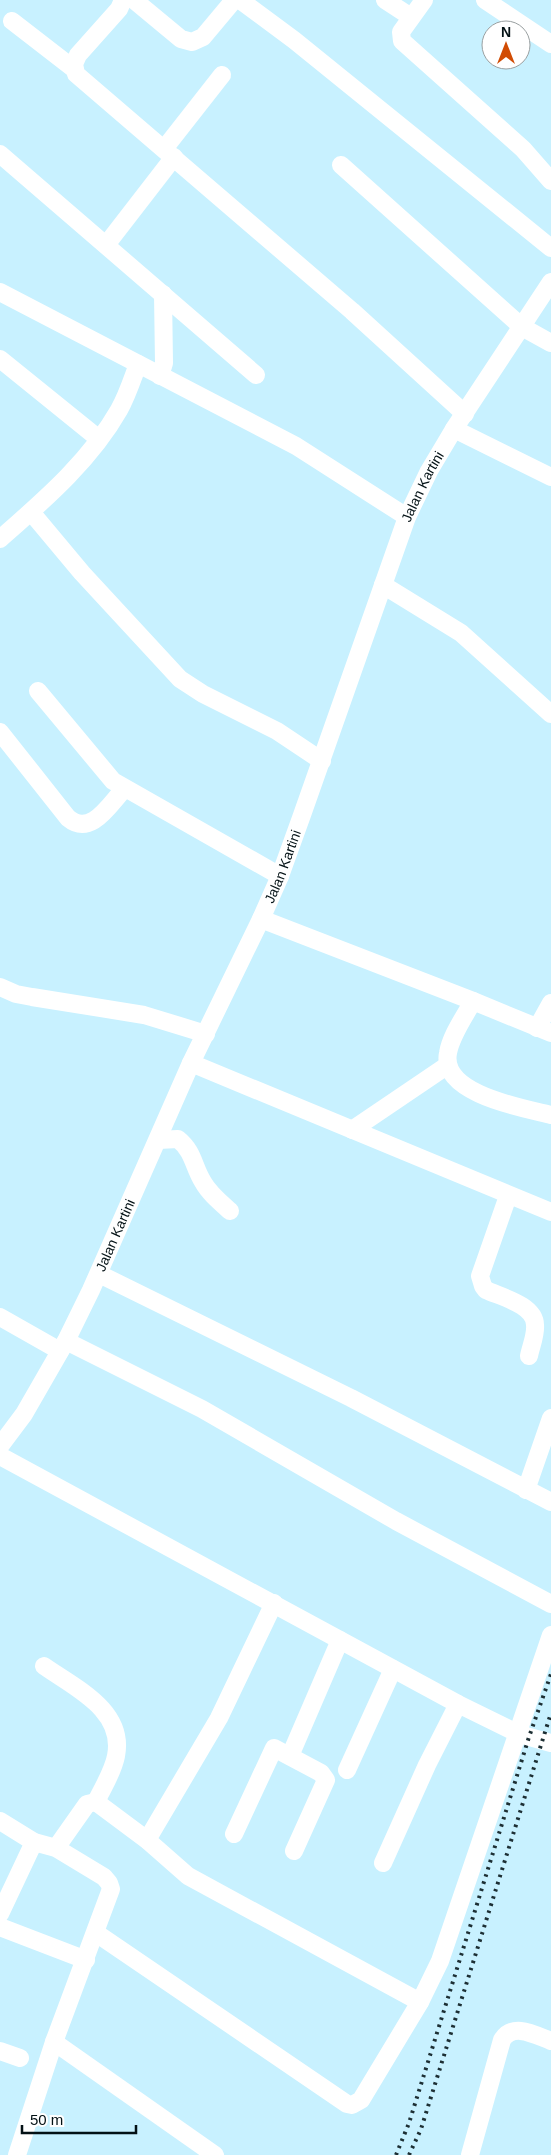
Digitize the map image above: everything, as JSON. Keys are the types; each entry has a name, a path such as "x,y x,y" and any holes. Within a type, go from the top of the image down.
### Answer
{"street":[{"path":"74,69 78,55 119,9 123,0"},
{"path":"134,0 181,39 192,42 203,37 234,0"},
{"path":"240,0 294,40 551,248"},
{"path":"385,0 411,17"},
{"path":"424,0 401,32 402,41 523,149 551,181"},
{"path":"485,0 551,44"},
{"path":"12,21 74,69 81,80 169,153 352,311 465,414"},
{"path":"106,245 222,75"},
{"path":"0,154 256,375"},
{"path":"341,165 522,327 551,343"},
{"name":"Jalan Kartini","path":"0,1446 24,1414 63,1346 99,1274 192,1063 280,876 407,517 428,471 551,282"},
{"path":"0,292 296,446 407,517"},
{"path":"160,376 164,363 163,294"},
{"path":"0,359 99,439"},
{"path":"0,539 31,512 71,472 99,439 121,405 138,364"},
{"path":"454,430 551,477"},
{"path":"31,512 82,573 180,679 203,694 277,731 322,761"},
{"path":"383,585 461,633 551,714"},
{"path":"38,691 103,770 124,789 280,876"},
{"path":"0,732 68,818 75,824 83,825 92,822 124,789"},
{"path":"261,919 544,1030 551,1003"},
{"path":"0,987 16,994 144,1015 206,1034"},
{"path":"473,1001 448,1052 448,1065 454,1078 470,1089 499,1100 551,1115"},
{"path":"192,1063 508,1196 551,1212"},
{"path":"352,1130 448,1065"},
{"path":"158,1140 178,1138 193,1157 203,1183 230,1211"},
{"path":"508,1196 480,1276 482,1286 486,1290 526,1309 533,1315 536,1322 529,1356"},
{"path":"99,1274 351,1398 551,1502"},
{"path":"0,1317 202,1409 396,1520 551,1604"},
{"path":"526,1490 551,1418"},
{"path":"0,1456 458,1704 519,1734 551,1743"},
{"path":"146,1840 219,1718 274,1603"},
{"path":"96,1933 347,2104 352,2105 361,2100 420,2002 440,1961 488,1818 519,1734 551,1635"},
{"path":"290,1756 340,1640"},
{"path":"44,1666 99,1704 114,1728 117,1742 116,1756 108,1779 96,1802"},
{"path":"347,1770 393,1669"},
{"path":"383,1863 426,1765 458,1704"},
{"path":"234,1834 274,1748 321,1773 326,1780 294,1851"},
{"path":"56,1848 87,1804 96,1802 146,1840 188,1876 420,2002"},
{"path":"0,1820 34,1842 56,1848 104,1877 109,1883 111,1890 54,2042 20,2153"},
{"path":"0,1914 34,1842"},
{"path":"0,1928 86,1960"},
{"path":"470,2155 502,2040 506,2033 513,2030 522,2031 551,2040"},
{"path":"54,2042 215,2155"},
{"path":"0,2051 20,2058"}],"railway":[{"path":"396,2155 409,2123 529,1737 551,1674"},
{"path":"409,2155 421,2129 551,1713"}]}
